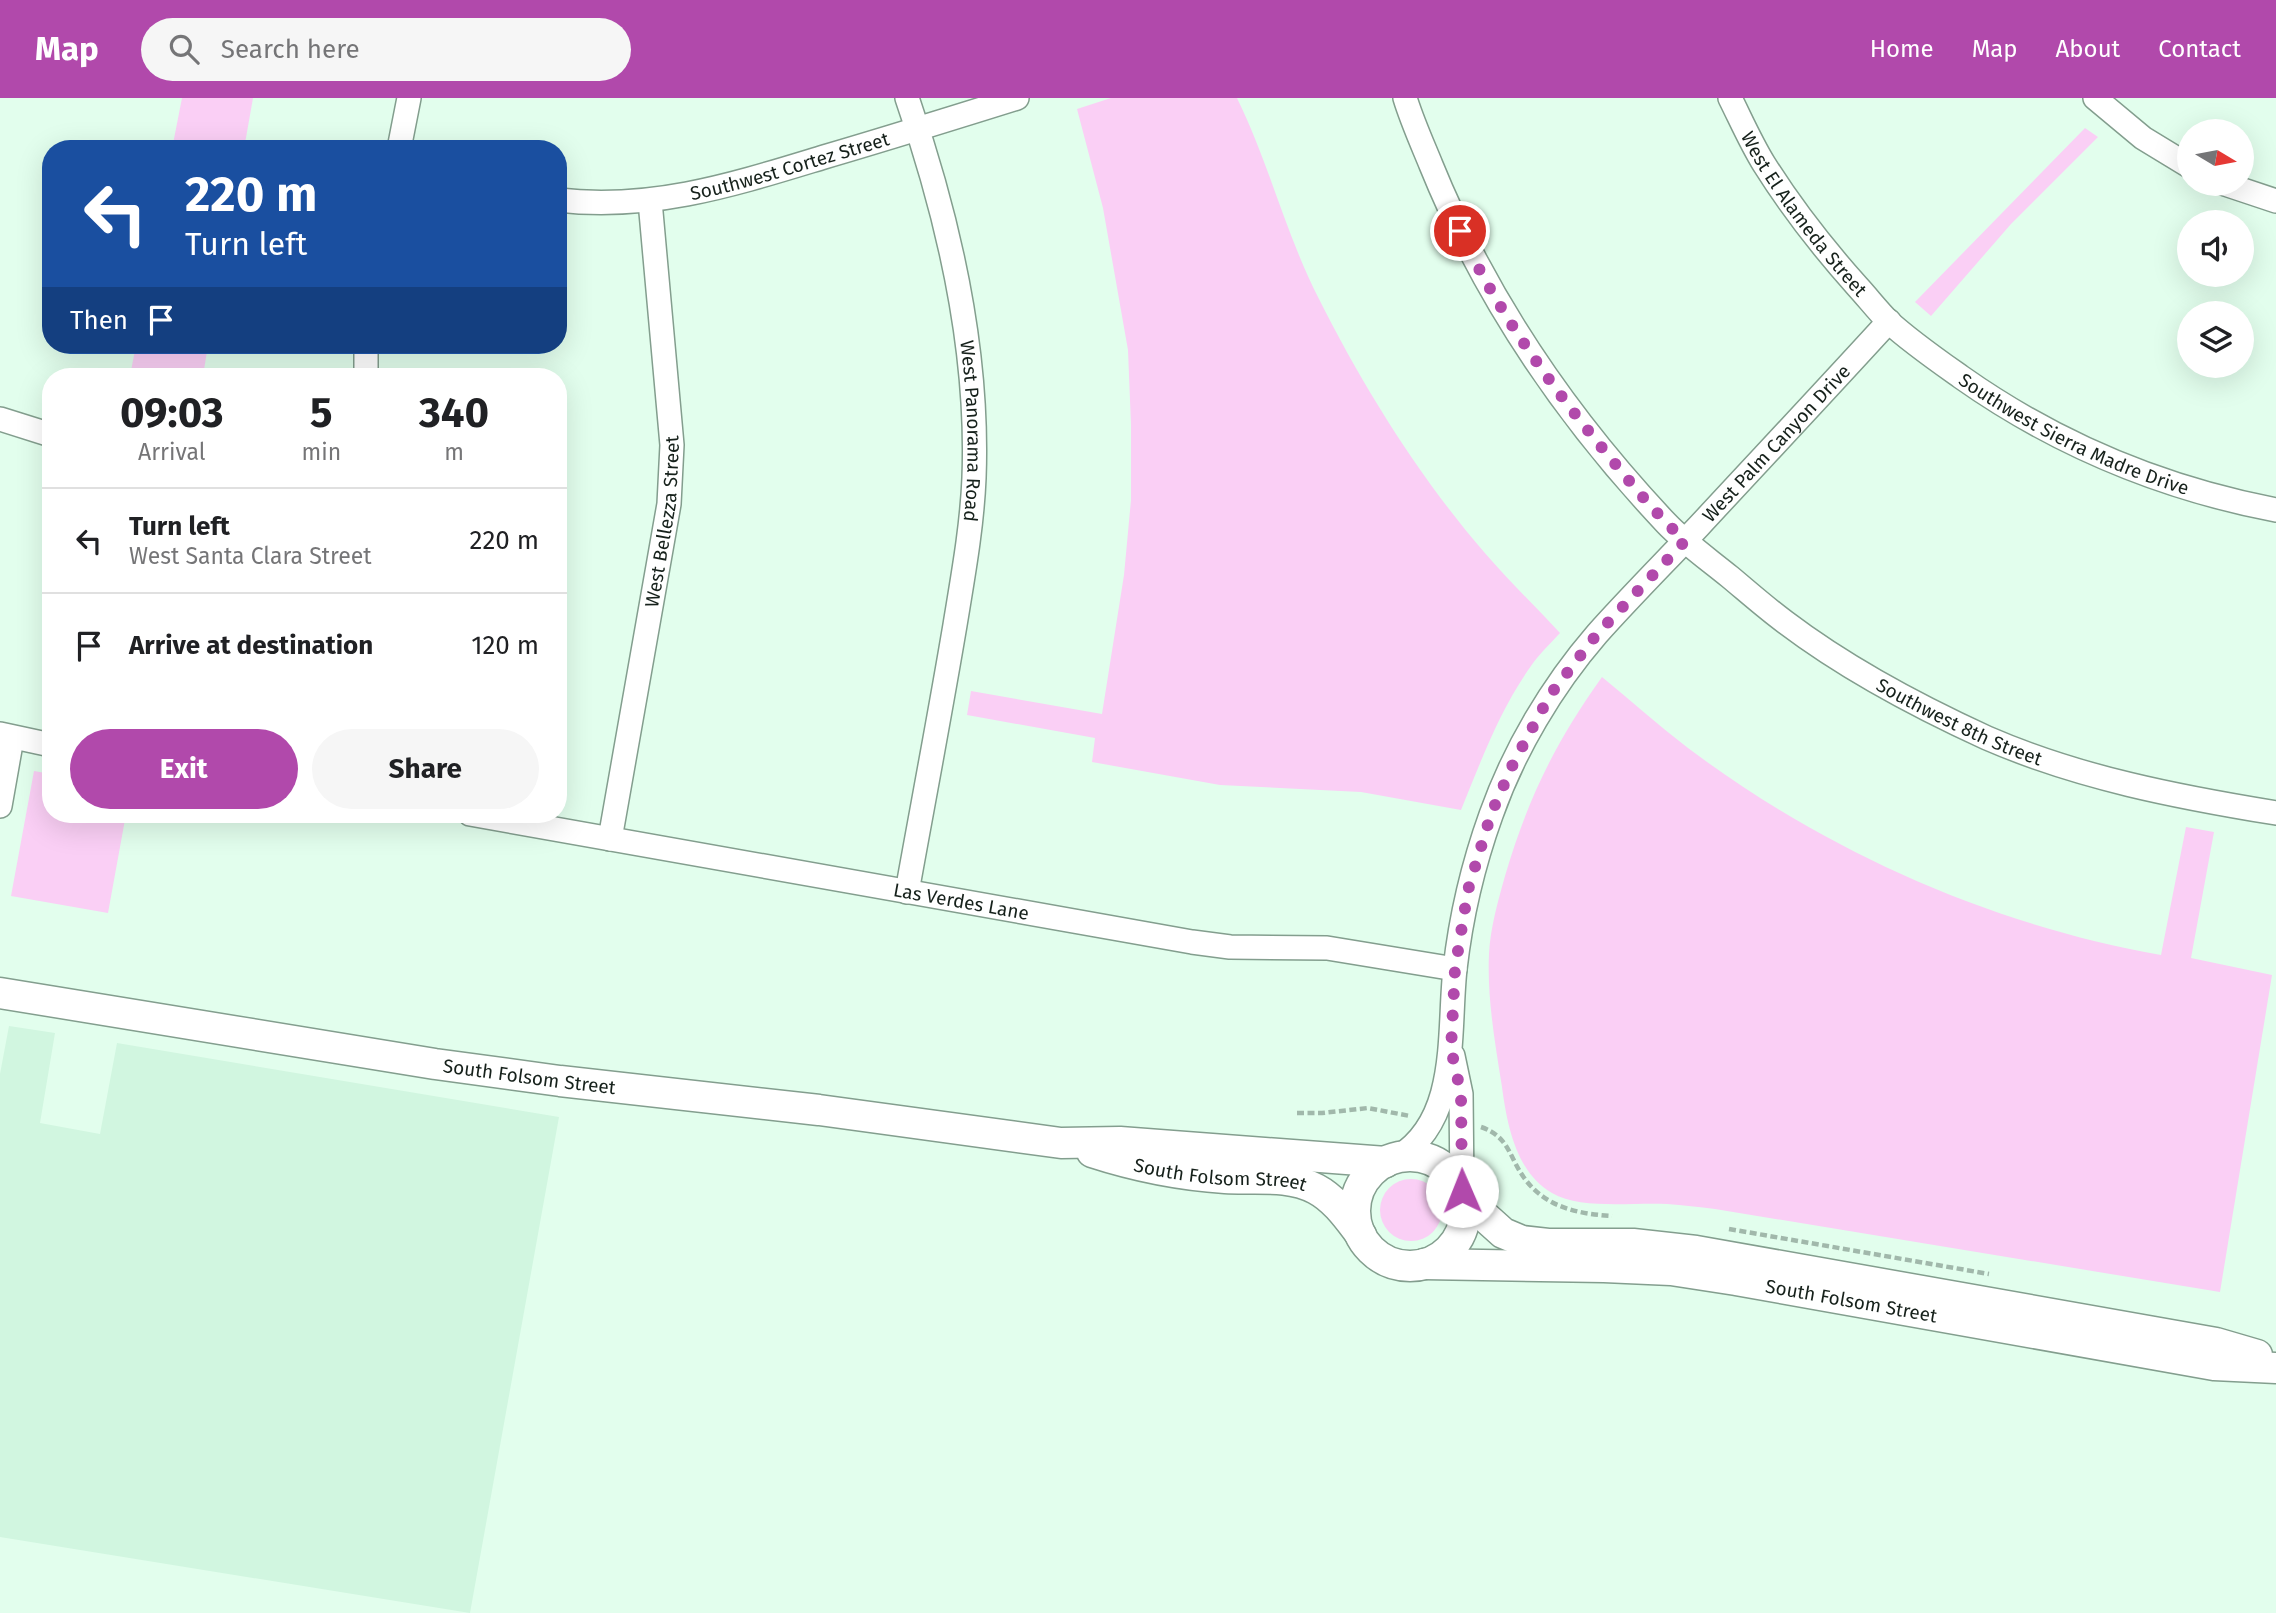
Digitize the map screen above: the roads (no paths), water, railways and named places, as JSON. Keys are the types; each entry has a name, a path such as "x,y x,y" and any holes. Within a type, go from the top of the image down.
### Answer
{"street":[{"path":"401,140 409,98"},
{"name":"West Panorama Road","path":"907,98 918,129 956,272 968,345 974,417 974,478 967,552 907,892"},
{"name":"Southwest Cortez Street","path":"567,200 612,203 650,201 725,187 1017,98"},
{"name":"Southwest 8th Street","path":"1405,98 1469,251 1499,304 1566,404 1685,541 1786,623 1863,675 1990,739 2088,774 2146,790 2276,813"},
{"name":"West El Alameda Street","path":"1730,98 1763,163 1803,221 1889,321"},
{"path":"2095,98 2143,138 2177,159"},
{"path":"2254,194 2276,201"},
{"name":"West Bellezza Street","path":"610,839 669,503 672,446 650,201"},
{"name":"West Palm Canyon Drive","path":"1392,1160 1412,1149 1433,1120 1451,1049 1455,969 1468,890 1491,814 1513,764 1550,695 1589,645 1889,321"},
{"name":"Southwest Sierra Madre Drive","path":"1889,321 1938,361 1986,394 2065,441 2115,463 2189,489 2276,510"},
{"path":"0,419 42,432"},
{"path":"0,806 6,736 42,744"},
{"name":"Las Verdes Lane","path":"520,823 1192,942 1230,947 1327,948 1455,969"},
{"name":"South Folsom Street","path":"0,993 447,1066 819,1110 1062,1143 1120,1142 1392,1160"},
{"name":"West Palm Canyon Drive","path":"1451,1049 1461,1094 1463,1195"},
{"name":"South Folsom Street","path":"1062,1143 1119,1161 1178,1173 1299,1183 1318,1190 1331,1199 1361,1235"},
{"path":"1414,1156 1429,1159 1443,1167 1454,1178 1463,1195 1465,1215 1461,1232 1453,1246 1424,1265 1406,1266 1387,1261 1372,1250 1361,1235 1356,1219 1356,1202 1362,1186 1372,1172 1392,1160 1414,1156"},
{"name":"South Folsom Street","path":"1463,1195 1503,1233 1522,1241 1548,1244 1633,1244 1696,1251 2216,1343 2276,1360"},
{"name":"South Folsom Street","path":"1424,1265 1671,1270 2214,1365 2276,1368"}]}
